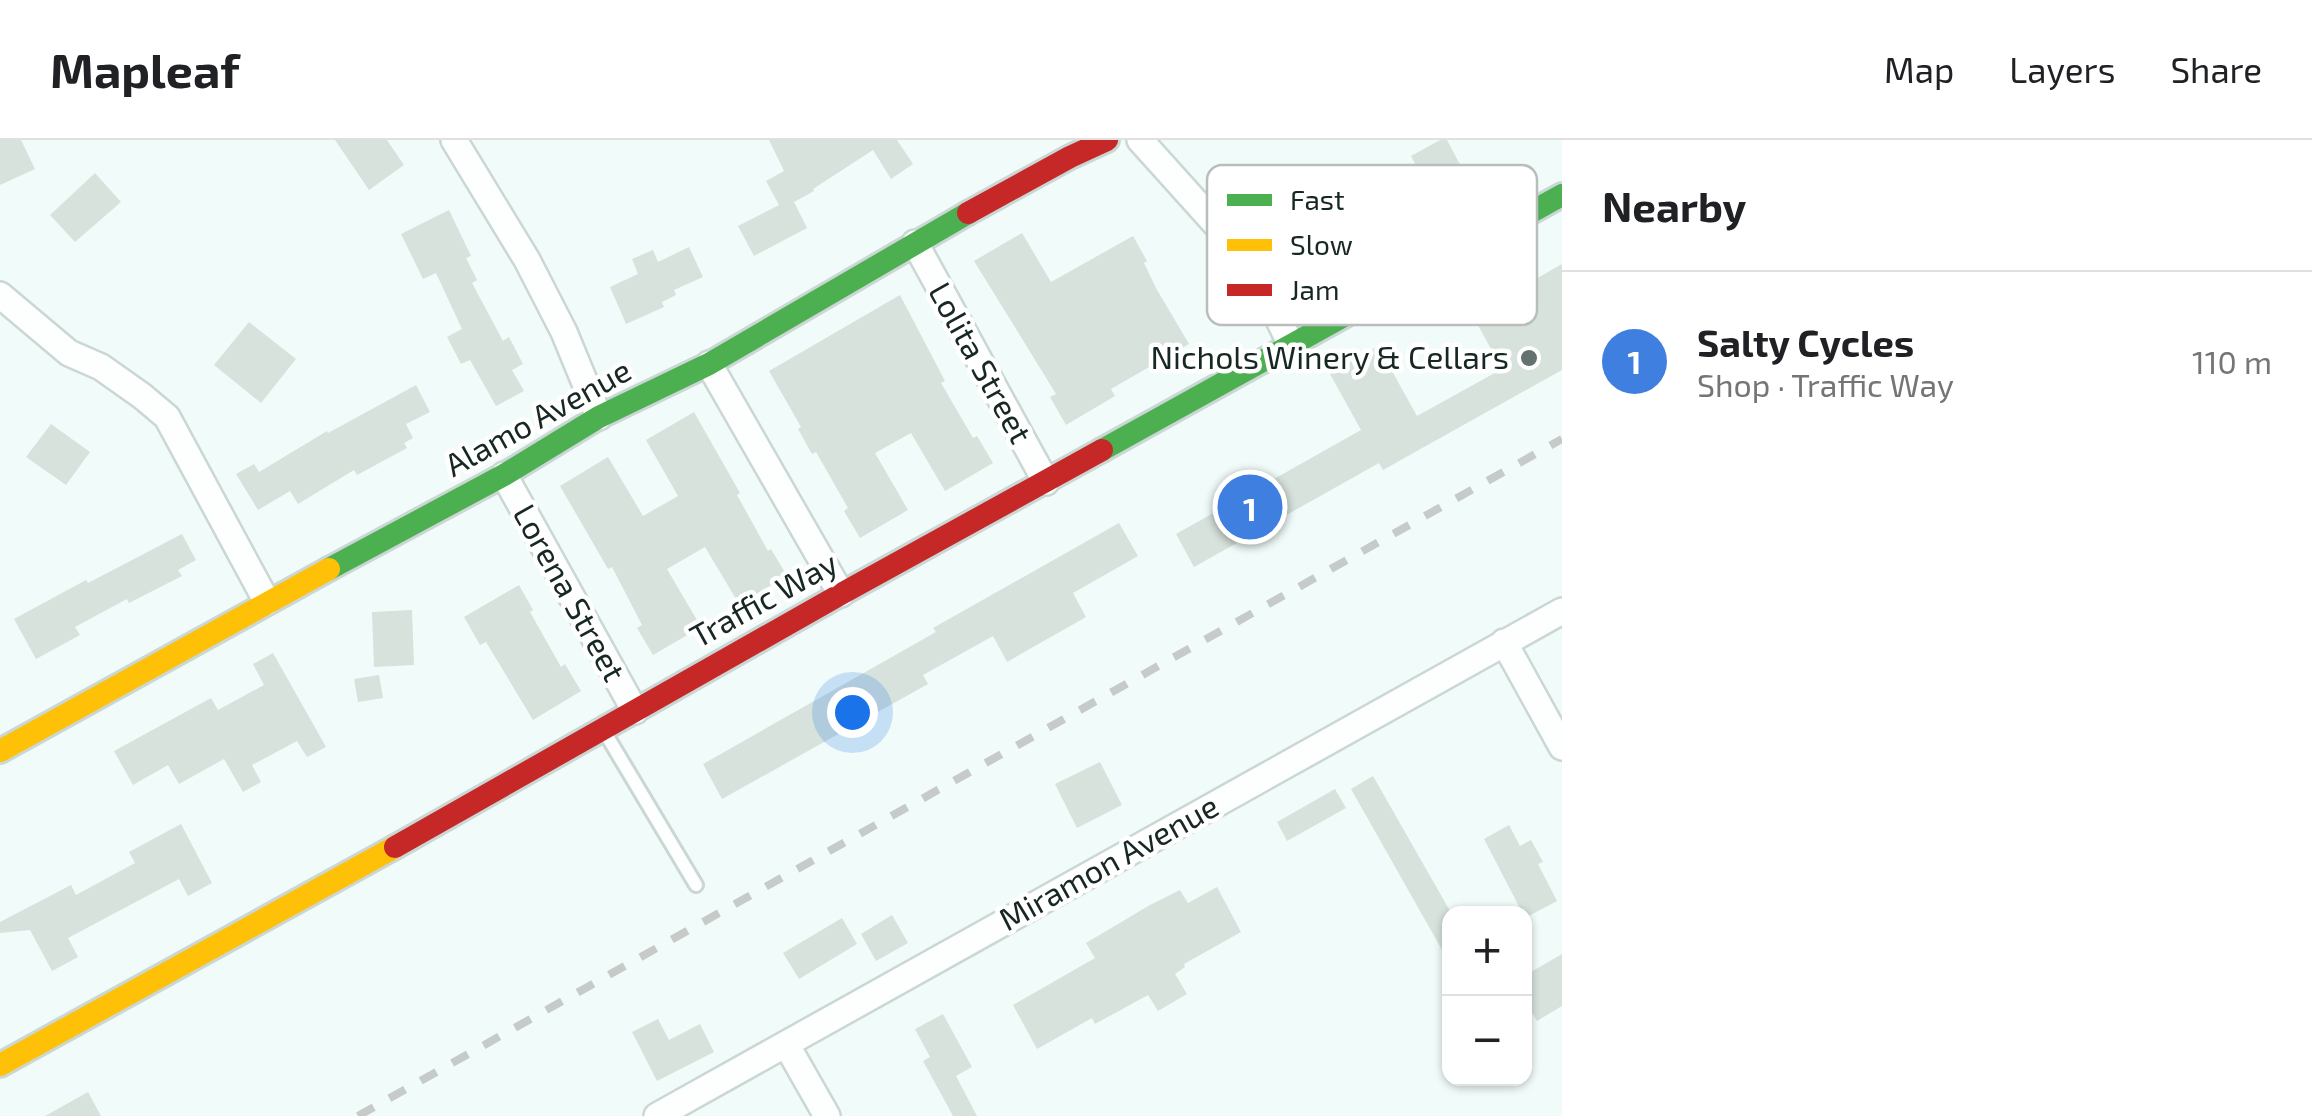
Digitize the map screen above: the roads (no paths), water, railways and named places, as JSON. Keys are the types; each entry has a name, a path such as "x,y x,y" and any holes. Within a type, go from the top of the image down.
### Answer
{"street":[{"path":"454,140 564,332 600,418"},
{"name":"Alamo Avenue","path":"0,751 600,418 710,364 915,243 1107,140"},
{"path":"1140,140 1207,214"},
{"name":"Traffic Way","path":"1537,209 1562,195"},
{"name":"Lolita Street","path":"915,243 1046,482"},
{"path":"0,295 69,353 101,368 167,417 267,602"},
{"path":"1281,325 1291,345"},
{"name":"Traffic Way","path":"0,1065 1327,325"},
{"path":"710,364 840,594"},
{"name":"Lorena Street","path":"504,474 635,711"},
{"name":"Miramon Avenue","path":"657,1116 1562,611"},
{"path":"1504,642 1562,747"},
{"path":"786,1044 827,1116"}],"lane":[{"path":"603,729 696,885"}],"railway":[{"path":"358,1116 1562,439"}],"place":[{"name":"Nichols Winery & Cellars","path":"1529,358"},
{"name":"Salty Cycles","path":"1250,507"}]}
